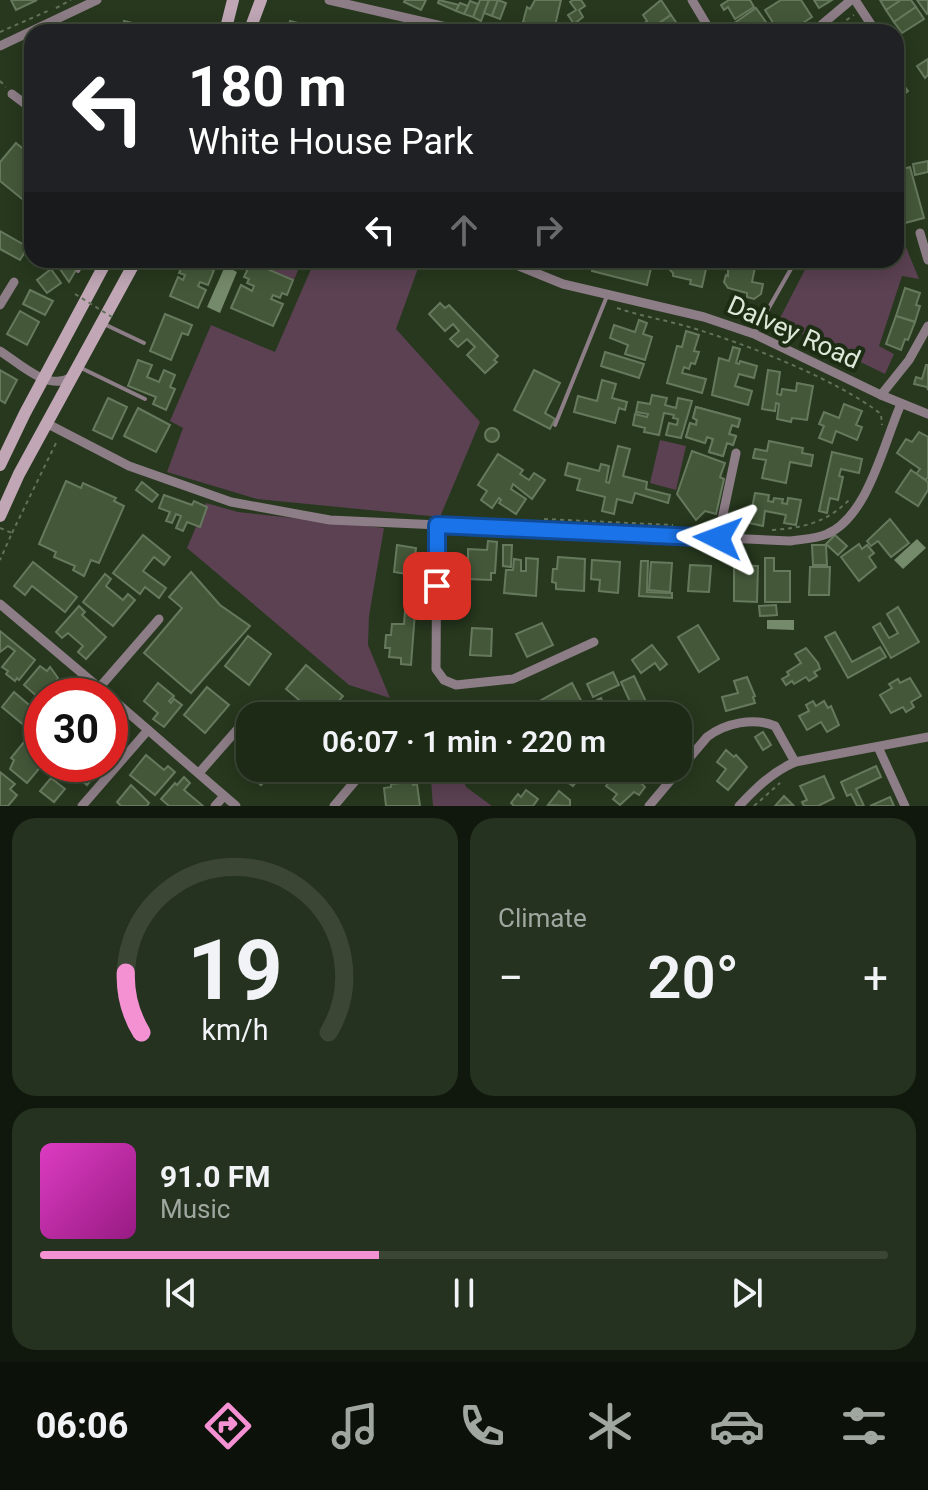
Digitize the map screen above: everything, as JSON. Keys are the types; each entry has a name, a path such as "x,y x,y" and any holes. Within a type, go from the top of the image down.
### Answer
{"main road":[{"path":"227,24 233,0"},
{"path":"252,24 261,0"},
{"path":"0,465 103,268"},
{"path":"0,516 46,423 107,320 132,268"},
{"path":"25,413 37,401 56,405"}],"street":[{"path":"46,24 97,0"},
{"path":"329,0 433,24"},
{"path":"692,0 706,24"},
{"path":"823,24 853,0 871,24"},
{"path":"0,46 24,35"},
{"path":"10,92 24,103"},
{"path":"924,238 928,260"},
{"name":"Dalvey Road","path":"524,268 606,300 704,317 754,334 928,414"},
{"path":"0,305 14,282"},
{"name":"Dalvey Road","path":"881,395 909,360 928,326"},
{"path":"0,351 56,383 74,372"},
{"path":"46,423 129,466 231,502 330,520 790,541 830,533 852,515 867,490 901,404"},
{"path":"718,538 736,453"},
{"path":"437,525 436,669 444,680 456,685 513,679 594,642"},
{"path":"0,604 87,678"},
{"path":"108,678 159,619"},
{"path":"128,713 236,806"},
{"path":"649,806 707,737 719,728 754,722 769,723 780,734 795,762"},
{"path":"82,806 148,730"},
{"path":"199,773 236,731"},
{"path":"739,806 771,776 795,762 928,737"},
{"path":"878,747 905,806"},
{"path":"334,806 354,782"},
{"path":"215,806 224,796"}],"lane":[{"path":"754,334 791,268"},
{"path":"555,425 606,300"},
{"path":"107,320 144,343"},
{"path":"74,372 145,399"}],"path":[{"path":"0,32 71,0"},
{"path":"839,24 861,9"},
{"path":"0,81 10,92"},
{"path":"75,294 107,320"},
{"path":"606,300 639,315 690,327 829,383 881,414 883,426"},
{"path":"0,560 61,430"},
{"path":"760,529 805,527 838,511 850,499"},
{"path":"533,519 681,525"},
{"path":"0,528 12,533"},
{"path":"754,806 782,781"}],"shaded area":[{"path":"904,242 919,279 902,276 879,346 894,354 885,374 778,322 806,268 904,268"},
{"path":"224,268 237,272 220,313 207,307"},
{"path":"268,268 299,268 294,280"},
{"path":"312,268 418,268 396,329 480,422 440,517 257,499 167,472 183,428 170,421 211,325 275,352"},
{"path":"660,440 686,446 676,490 650,483"},
{"path":"206,503 238,512 384,528 369,616 368,645 390,698 349,685 187,548"},
{"path":"917,539 926,548 903,569 894,560"},
{"path":"767,620 794,620 794,630 767,629"},
{"path":"431,782 464,782 466,787 492,806 433,806"}],"building":[{"path":"11,0 37,0 16,10"},
{"path":"405,0 426,0 421,10"},
{"path":"439,0 459,5 456,11 438,3"},
{"path":"480,0 489,0 481,21 473,17"},
{"path":"489,0 498,0 492,16 484,13"},
{"path":"498,0 506,3 500,19 492,16"},
{"path":"535,0 561,0 555,24 523,22 527,7 530,9"},
{"path":"581,0 585,6 579,10 583,17 574,24 568,15 576,10 570,2"},
{"path":"661,0 671,15 658,24 643,24 647,21 643,15"},
{"path":"729,0 750,0 754,7 735,19 728,7 724,10 721,5"},
{"path":"781,0 801,0 812,17 801,24 774,24 765,10"},
{"path":"814,0 832,0 819,8"},
{"path":"880,0 901,0 886,10"},
{"path":"901,0 911,0 916,7 894,22 886,10"},
{"path":"917,0 928,0 927,14"},
{"path":"470,1 478,4 473,17 464,14"},
{"path":"460,3 468,6 464,14 456,11"},
{"path":"916,7 924,19 904,32 904,24 894,22"},
{"path":"756,8 767,24 733,24"},
{"path":"671,15 677,24 658,24"},
{"path":"928,59 928,75 925,78 917,66"},
{"path":"16,143 24,150 24,200 0,181 0,162"},
{"path":"928,161 928,172 915,175 913,164"},
{"path":"910,167 924,218 905,223 904,220 904,169"},
{"path":"0,231 24,245 24,254 20,260 0,249"},
{"path":"59,268 77,268 69,282"},
{"path":"181,268 214,270 208,285 200,282 198,286 206,290 198,308 170,296 178,277 183,280 185,275 179,273"},
{"path":"248,268 265,268 293,280 287,295 282,293 280,298 273,295 271,299 283,304 273,326 231,308 241,285 252,291 254,286 247,283 249,279 244,277"},
{"path":"593,268 651,268 647,285 592,271"},
{"path":"668,268 706,268 702,287 690,284 691,280 673,276"},
{"path":"728,268 755,268 752,282 763,284 761,294 754,299 747,297 747,293 728,288 724,282"},
{"path":"51,269 61,283 47,293 37,280"},
{"path":"905,288 920,293 915,322 896,316"},
{"path":"30,290 53,301 45,315 23,304"},
{"path":"440,303 445,308 449,305 498,356 494,360 497,362 485,373 467,355 475,347 467,339 458,347 450,339 459,331 453,324 445,331 429,314"},
{"path":"20,311 39,322 27,345 7,334"},
{"path":"165,314 192,325 188,335 182,333 171,360 150,351"},
{"path":"896,316 915,322 901,350 886,344"},
{"path":"639,320 647,323 643,334 652,337 645,360 625,354 628,345 610,338 614,325 635,332"},
{"path":"686,331 699,335 694,351 699,352 695,364 691,363 689,369 684,367 682,373 706,379 702,393 667,383 677,346 682,347"},
{"path":"733,347 740,349 736,363 740,361 757,366 754,378 739,374 735,386 752,391 748,405 712,395 719,358 729,361"},
{"path":"605,352 644,364 639,378 601,366"},
{"path":"138,360 152,365 147,377 159,382 164,370 175,375 170,387 175,389 166,410 153,404 156,397 128,386"},
{"path":"926,365 928,390 914,384 916,377 922,379"},
{"path":"0,370 17,380 5,403 0,400"},
{"path":"534,370 560,383 545,413 555,419 550,429 514,410"},
{"path":"768,370 780,372 777,394 781,395 782,389 796,391 797,383 813,386 807,420 792,418 791,422 777,419 779,404 776,403 775,411 762,409"},
{"path":"602,380 616,384 612,398 627,402 625,410 619,408 615,423 574,412 578,396 597,401"},
{"path":"652,395 667,398 665,405 676,408 678,398 692,401 681,438 666,435 669,423 677,425 678,419 673,418 674,415 664,413 659,435 644,432 645,428 633,425 635,414 647,417 648,414 636,412 638,402 650,404"},
{"path":"108,398 127,407 112,439 93,430"},
{"path":"844,404 862,411 856,425 862,427 857,440 836,431 832,443 819,438 824,426 819,424 824,412 839,418"},
{"path":"696,407 740,419 738,427 732,425 729,434 736,436 733,445 727,443 723,456 709,452 713,439 707,437 705,443 686,437 690,423 696,425 697,420 693,418","holes":["718,418 728,421 726,430 712,426"]},
{"path":"696,407 740,419 738,427 732,425 729,434 736,436 733,445 727,443 723,456 709,452 713,439 707,437 705,443 686,437 690,423 696,425 697,420 693,418"},
{"path":"138,408 170,425 156,452 124,436"},
{"path":"492,428 499,435 492,442 485,435"},
{"path":"919,432 928,437 926,480 916,474 920,469 897,453 906,439 912,442"},
{"path":"769,441 803,448 802,453 813,455 811,466 790,462 786,483 762,478 766,460 753,458 755,449 767,451"},
{"path":"618,446 630,449 623,476 647,482 646,489 670,495 668,503 635,493 632,503 617,499 614,514 602,511 605,497 577,490 580,479 565,475 568,463 599,471 601,464 609,466 606,482 609,483"},
{"path":"692,451 725,463 720,477 724,479 716,514 705,511 696,520 677,494"},
{"path":"832,452 862,459 859,473 841,469 839,476 843,477 838,500 830,498 827,513 819,511"},
{"path":"498,454 523,470 520,474 529,480 534,473 545,480 532,499 513,484 511,489 526,499 516,514 499,503 499,498 492,508 481,500 487,491 478,485"},
{"path":"911,470 928,482 928,490 918,506 896,492"},
{"path":"66,481 81,488 83,483 116,498 114,501 124,506 99,563 91,560 84,576 73,570 75,566 54,557 56,552 39,544"},
{"path":"142,482 158,495 152,502 136,490"},
{"path":"755,493 769,495 768,501 773,502 774,498 783,499 782,503 787,504 788,498 801,500 796,525 784,523 786,515 765,511 763,526 749,523"},
{"path":"164,495 207,507 200,527 187,522 183,531 176,528 181,516 176,514 172,523 166,521 170,512 159,508"},
{"path":"890,519 909,543 891,557 878,541 871,546 867,541"},
{"path":"143,535 170,557 164,565 154,557 143,571 166,588 159,598 145,587 140,594 113,573"},
{"path":"835,535 847,546 838,555 826,544"},
{"path":"488,541 497,542 495,573 491,573 491,580 467,579 463,560 468,560 468,549 487,550"},
{"path":"859,544 862,549 867,545 874,553 869,557 876,567 859,581 841,557"},
{"path":"397,545 416,548 413,575 394,572"},
{"path":"503,545 512,545 511,567 503,566"},
{"path":"812,545 826,545 827,565 813,565"},
{"path":"558,557 585,559 584,591 556,589 556,583 552,582"},
{"path":"526,558 538,559 536,596 504,593 506,570 513,570 514,559 521,560 521,571 526,571"},
{"path":"765,558 774,558 774,571 790,571 790,602 765,602"},
{"path":"592,560 620,562 618,593 599,591 600,580 591,579"},
{"path":"641,561 648,561 647,592 672,593 672,598 639,596"},
{"path":"33,562 77,597 65,612 32,586 25,595 14,586"},
{"path":"651,562 672,563 670,592 649,590"},
{"path":"690,565 711,566 709,592 688,591"},
{"path":"734,565 758,566 757,602 734,601"},
{"path":"810,567 830,567 829,595 809,595"},
{"path":"191,572 220,605 250,626 191,693 144,653 182,608 169,597"},
{"path":"105,574 111,579 106,586 123,600 128,594 135,600 113,626 83,602"},
{"path":"776,605 777,615 760,616 759,606"},
{"path":"79,606 85,612 82,615 106,637 86,659 78,652 83,646 68,633 62,638 56,632"},
{"path":"898,607 919,642 891,658 873,627 880,623 889,638 898,633 887,614"},
{"path":"405,611 415,612 411,665 401,664 401,658 389,657 390,648 385,648 386,635 391,635 392,624 404,624"},
{"path":"542,623 553,645 527,657 516,634"},
{"path":"698,625 719,659 699,672 678,637"},
{"path":"472,628 492,629 491,656 470,655"},
{"path":"0,631 35,660 19,680 17,678 15,681 2,667 15,651 8,646 0,652"},
{"path":"835,632 852,662 880,647 886,657 848,678 825,637"},
{"path":"248,636 271,654 249,685 225,666"},
{"path":"652,645 667,664 660,670 655,663 641,673 632,660"},
{"path":"806,648 818,663 820,669 814,672 817,676 809,681 806,677 786,685 782,679 801,663 795,654"},
{"path":"306,665 343,696 338,702 301,702 286,689"},
{"path":"40,666 47,671 50,667 58,678 30,678"},
{"path":"613,672 619,685 593,697 587,684"},
{"path":"634,676 646,702 630,702 621,682"},
{"path":"747,677 755,703 726,711 722,697 738,693 734,681"},
{"path":"910,678 921,696 911,702 914,707 906,712 903,707 891,713 880,695 892,688 889,684"},
{"path":"158,683 174,696 169,701 171,703 174,699 182,705 164,727 153,719 158,713 144,701"},
{"path":"572,683 582,702 538,702"},
{"path":"207,687 229,705 205,733 184,715"},
{"path":"14,692 24,701 24,725 2,707"},
{"path":"813,701 816,706 824,701 828,708 831,706 839,725 827,732 821,722 807,730 799,716 809,711 806,705"},
{"path":"763,732 771,745 763,750 755,737"},
{"path":"24,742 24,781 10,769 14,760 11,758"},
{"path":"726,750 734,757 736,755 747,767 728,790 717,781 726,769 717,762"},
{"path":"146,755 164,770 168,766 175,772 155,795 130,775"},
{"path":"876,766 881,777 856,789 864,806 857,806 851,794 847,796 841,782"},
{"path":"0,772 15,784 10,789 17,795 8,806 0,806"},
{"path":"824,776 834,798 818,806 804,806 802,802 807,800 800,786"},
{"path":"184,777 190,783 184,790 203,806 169,806 161,799"},
{"path":"48,782 56,782 65,789 54,802 40,791"},
{"path":"609,782 644,782 645,787 639,795 634,792 620,805 613,799 617,794 606,786"},
{"path":"391,784 417,784 420,806 386,806 384,788 391,787"},
{"path":"131,785 149,803 147,806 121,806 117,802"},
{"path":"526,790 538,799 533,806 514,806 511,803"},
{"path":"559,791 570,800 570,806 548,805"},
{"path":"784,796 793,805 775,806"},
{"path":"890,797 894,806 870,806"}],"route":[{"path":"437,586 437,525 718,538"}]}
